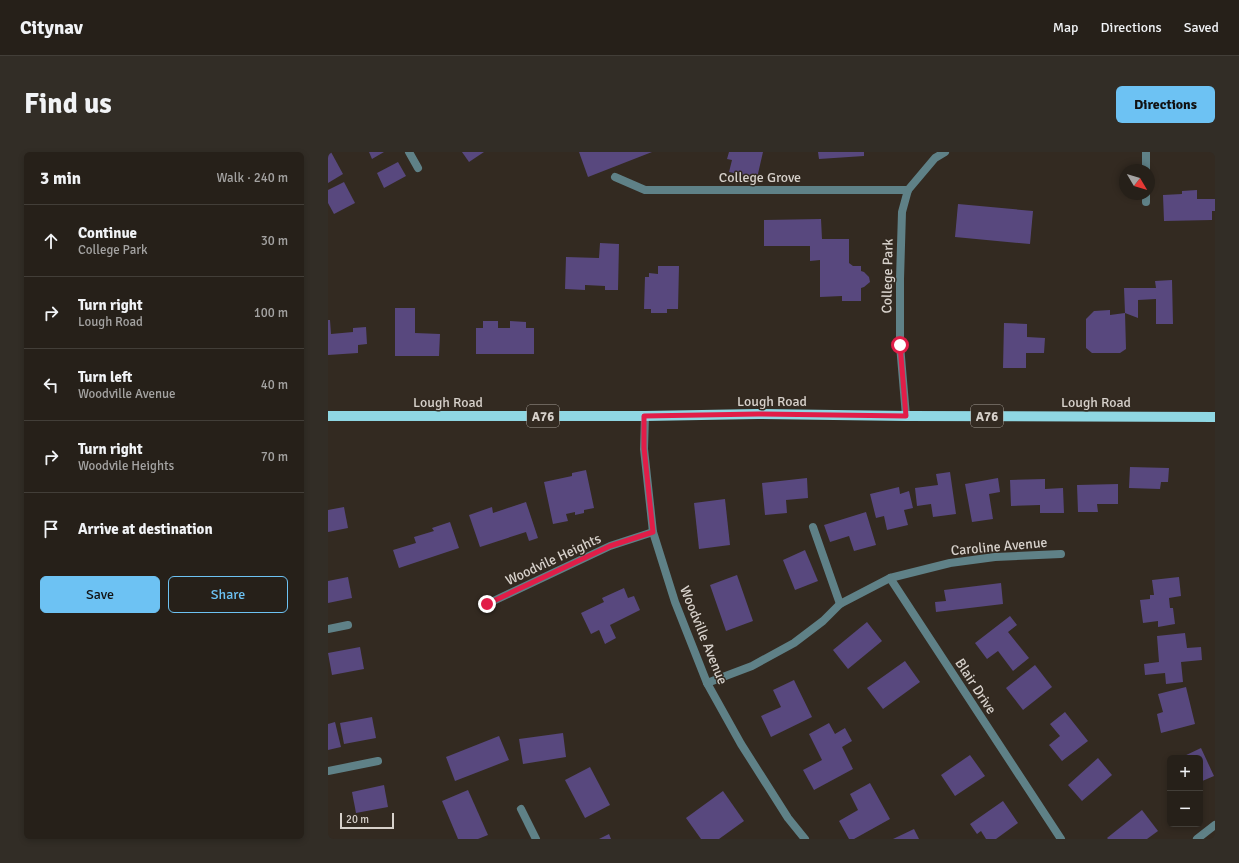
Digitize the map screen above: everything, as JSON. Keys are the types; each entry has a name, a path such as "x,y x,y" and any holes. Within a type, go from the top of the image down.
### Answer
{"main road":[{"name":"Lough Road","path":"328,416 644,416 758,414 1215,417"}],"street":[{"path":"409,152 418,168"},
{"name":"College Park","path":"906,416 900,345 902,212 908,190 933,155 945,152"},
{"path":"1146,152 1146,164"},
{"name":"College Grove","path":"615,177 645,190 908,190"},
{"name":"Woodville Avenue","path":"644,416 644,448 653,532 675,602 707,683 741,744 788,818 805,839"},
{"path":"813,527 840,604"},
{"name":"Woodvile Heights","path":"487,604 610,546 653,532"},
{"name":"Caroline Avenue","path":"707,683 752,666 794,643 823,621 840,604 890,578 950,563 995,557 1061,554"},
{"name":"Blair Drive","path":"890,578 1061,839"},
{"path":"328,629 348,625"},
{"path":"328,771 378,761"},
{"path":"521,809 536,839"},
{"path":"1197,839 1215,825"}],"building":[{"path":"328,152 331,152 343,174 328,183"},
{"path":"369,152 384,152 372,159"},
{"path":"462,152 484,152 469,162"},
{"path":"579,152 652,152 588,177"},
{"path":"729,152 763,152 757,178 729,172 732,160 727,159"},
{"path":"818,152 864,152 864,156 819,159"},
{"path":"398,162 406,176 384,188 377,173"},
{"path":"344,182 355,203 334,214 328,203 328,190"},
{"path":"1197,190 1197,199 1215,199 1215,211 1212,211 1212,220 1164,221 1163,195 1182,194 1182,191"},
{"path":"958,204 1033,211 1030,244 955,237"},
{"path":"821,219 822,239 849,239 849,263 853,266 861,266 861,271 869,277 870,282 861,288 861,301 842,301 842,296 820,297 820,260 810,261 810,246 764,246 764,220"},
{"path":"600,243 619,244 618,290 605,290 605,286 585,285 585,290 565,289 566,257 599,258"},
{"path":"658,266 679,266 678,309 667,309 667,313 651,313 651,309 644,309 645,277 649,277 649,273 658,274"},
{"path":"1172,280 1173,324 1156,324 1156,299 1138,300 1138,318 1125,313 1124,288 1156,288 1155,281"},
{"path":"395,308 415,308 415,333 440,334 439,356 395,356"},
{"path":"1110,310 1110,315 1125,313 1126,349 1120,353 1092,353 1086,348 1086,319 1094,311"},
{"path":"328,320 330,320 331,334 353,332 353,328 366,327 367,344 358,345 358,353 328,355"},
{"path":"483,321 498,321 498,328 510,328 510,321 526,322 526,328 534,328 534,354 476,354 476,328 483,328"},
{"path":"1004,323 1027,324 1027,337 1045,338 1044,353 1026,353 1026,368 1003,368"},
{"path":"1130,467 1169,468 1168,482 1161,482 1160,489 1129,488"},
{"path":"586,470 594,508 584,510 584,513 575,515 575,512 566,514 568,521 553,524 544,482 572,476 572,473"},
{"path":"950,472 956,514 933,517 931,504 917,506 915,488 938,485 936,474"},
{"path":"807,478 808,498 786,500 787,513 765,515 762,483"},
{"path":"998,478 1000,492 989,494 993,519 972,522 965,484"},
{"path":"1045,479 1045,489 1063,488 1064,513 1040,513 1040,505 1011,506 1010,480"},
{"path":"1118,484 1118,504 1097,504 1098,512 1078,512 1077,485"},
{"path":"899,487 900,494 909,491 913,508 904,510 908,525 887,530 884,516 876,518 870,494"},
{"path":"725,499 730,545 699,549 694,503"},
{"path":"526,502 538,538 529,541 526,532 480,547 469,515 492,507 493,513"},
{"path":"344,507 348,528 328,532 328,510"},
{"path":"866,512 876,545 854,551 849,536 830,542 824,525"},
{"path":"450,522 459,548 399,568 393,550 416,543 414,537 434,531 432,528"},
{"path":"805,550 818,581 795,590 783,560"},
{"path":"737,575 753,621 726,631 710,585"},
{"path":"348,577 352,598 328,603 328,581"},
{"path":"1179,577 1181,596 1169,598 1170,608 1173,608 1175,624 1158,627 1158,621 1143,623 1140,600 1150,599 1150,595 1154,595 1152,580"},
{"path":"1001,583 1003,604 936,612 935,602 946,601 944,590"},
{"path":"624,588 628,598 634,596 640,610 610,625 616,638 605,644 599,630 591,634 581,613 604,602 602,598"},
{"path":"1010,616 1017,625 1008,632 1029,658 1013,671 998,651 987,659 975,643"},
{"path":"867,622 882,641 848,669 833,650"},
{"path":"1185,633 1187,648 1201,647 1202,660 1181,662 1183,682 1166,684 1165,673 1145,675 1144,664 1159,662 1157,636"},
{"path":"360,647 364,669 332,675 328,653"},
{"path":"905,661 920,682 883,709 867,688"},
{"path":"1035,665 1052,687 1023,710 1006,688"},
{"path":"794,680 812,717 771,737 761,716 781,707 773,690"},
{"path":"1186,687 1195,724 1161,733 1157,714 1163,712 1158,694"},
{"path":"1065,712 1088,741 1062,761 1049,745 1060,736 1050,724"},
{"path":"372,717 376,738 344,744 340,723"},
{"path":"335,722 341,747 328,750 328,724"},
{"path":"829,723 835,734 845,728 852,741 842,747 853,769 814,790 803,770 822,760 809,734"},
{"path":"563,733 566,757 523,764 519,739"},
{"path":"499,736 509,760 455,781 446,757"},
{"path":"1201,748 1214,776 1203,781 1203,755 1186,755"},
{"path":"970,755 985,776 955,796 941,775"},
{"path":"1098,758 1112,775 1082,801 1068,785"},
{"path":"590,767 610,805 585,818 565,780"},
{"path":"870,783 890,819 854,839 849,839 839,821 858,810 850,794"},
{"path":"384,785 388,807 356,813 352,792"},
{"path":"468,790 488,835 478,839 458,839 442,801"},
{"path":"723,791 744,821 719,839 701,839 686,818"},
{"path":"1003,801 1018,823 996,839 986,839 981,831 977,834 970,824"},
{"path":"1142,810 1158,831 1147,839 1107,838"},
{"path":"914,829 919,839 893,839"},
{"path":"609,834 611,839 599,839"}],"route":[{"path":"487,604 610,546 653,532 644,448 644,416 758,414 906,416 900,345"}]}
